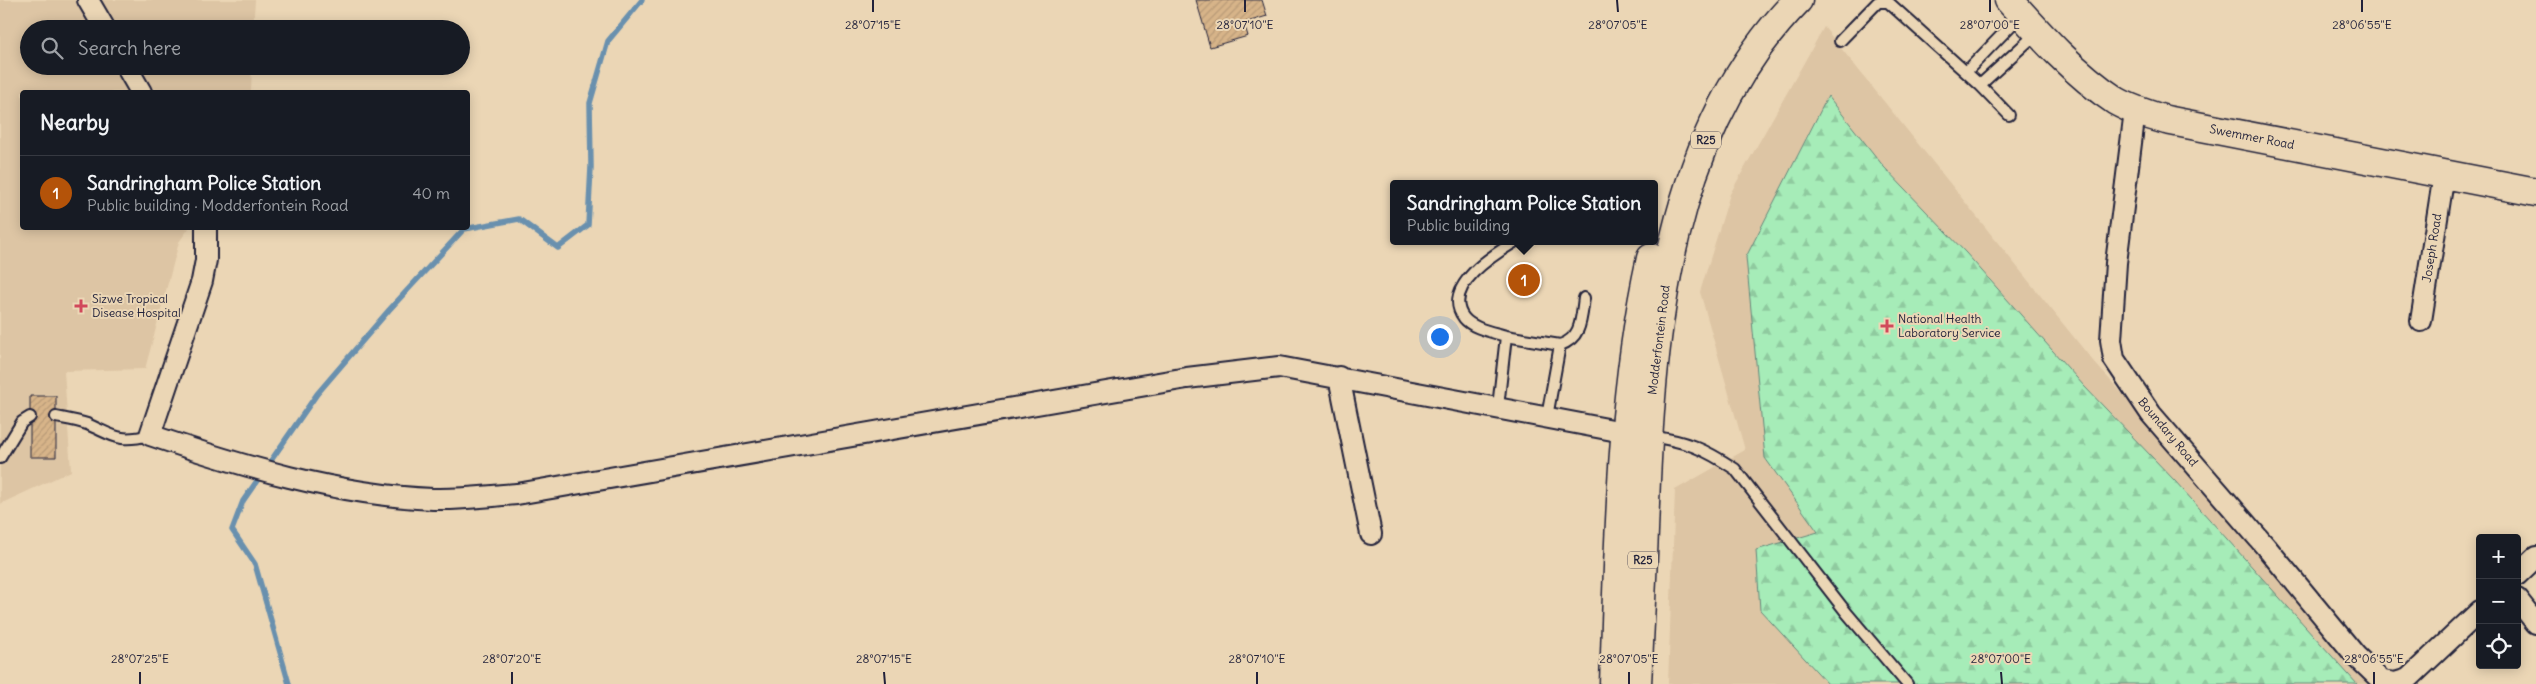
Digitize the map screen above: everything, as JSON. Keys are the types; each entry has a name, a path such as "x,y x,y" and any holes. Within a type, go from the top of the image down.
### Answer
{"main road":[{"name":"Modderfontein Road","path":"1658,230 1686,142 1724,67 1773,0"},
{"name":"Modderfontein Road","path":"1638,684 1636,434 1673,245 1703,145 1738,76 1784,14 1798,0"},
{"name":"Swemmer Road","path":"2023,16 2053,48 2116,100 2135,110 2166,120 2536,192"},
{"name":"Modderfontein Road","path":"1614,684 1636,434 1642,297 1654,245"}],"street":[{"path":"88,0 100,20"},
{"path":"131,75 140,90"},
{"name":"Boundary Road","path":"2135,110 2116,263 2110,340 2114,359 2151,414 2266,547 2356,656 2382,681 2395,683"},
{"name":"Joseph Road","path":"2421,322 2444,174"},
{"path":"206,230 206,260 202,282 150,435 206,454 304,480 391,496 435,499 517,494 1243,370 1279,367 1636,434"},
{"path":"1339,377 1371,534"},
{"path":"2521,571 2536,557"},
{"path":"2521,604 2536,623"},
{"path":"2395,683 2414,674 2476,615"}],"lane":[{"path":"1840,42 1878,2 1888,2 1966,72 2009,114"},
{"path":"1966,72 2023,16"},
{"path":"1980,85 2023,16"},
{"path":"1509,245 1492,255 1467,279 1459,302 1464,318 1472,325 1506,336 1560,345 1570,342 1577,334 1584,298"},
{"path":"1498,407 1506,336"},
{"path":"1547,417 1560,345"},
{"path":"0,458 22,422 30,417"},
{"path":"56,417 85,424 116,438 132,440 150,435"},
{"path":"1636,434 1680,440 1712,454 1734,470 1846,612 1907,684"}],"shaded area":[{"name":"Sizwe Tropical Disease Hospital","path":"0,0 255,0 254,20 20,20 20,75 252,75 251,90 20,90 20,230 188,230 179,242 145,369 64,371 71,471 0,504"},
{"name":"National Health Laboratory Service","path":"1824,27 2093,361 2383,684 1668,684 1675,490 1745,450 1700,292 1730,194"}],"green space":[{"name":"National Health Laboratory Service","path":"1828,96 1884,167 1966,253 2084,386 2175,481 2357,684 1828,684 1760,610 1756,550 1818,532 1765,458 1746,257"}],"building":[{"path":"1196,0 1262,0 1267,16 1244,23 1248,36 1210,47"},
{"path":"30,396 56,396 56,457 30,457"}],"waterway":[{"path":"470,228 519,219 558,248 588,225 591,167 590,103 608,41 642,0"},
{"path":"289,684 255,564 232,530 243,501 317,394 389,310 463,230"}],"place":[{"name":"Sandringham Police Station","path":"1524,280"},
{"name":"Sizwe Tropical Disease Hospital","path":"81,306"},
{"name":"National Health Laboratory Service","path":"1887,326"}]}
